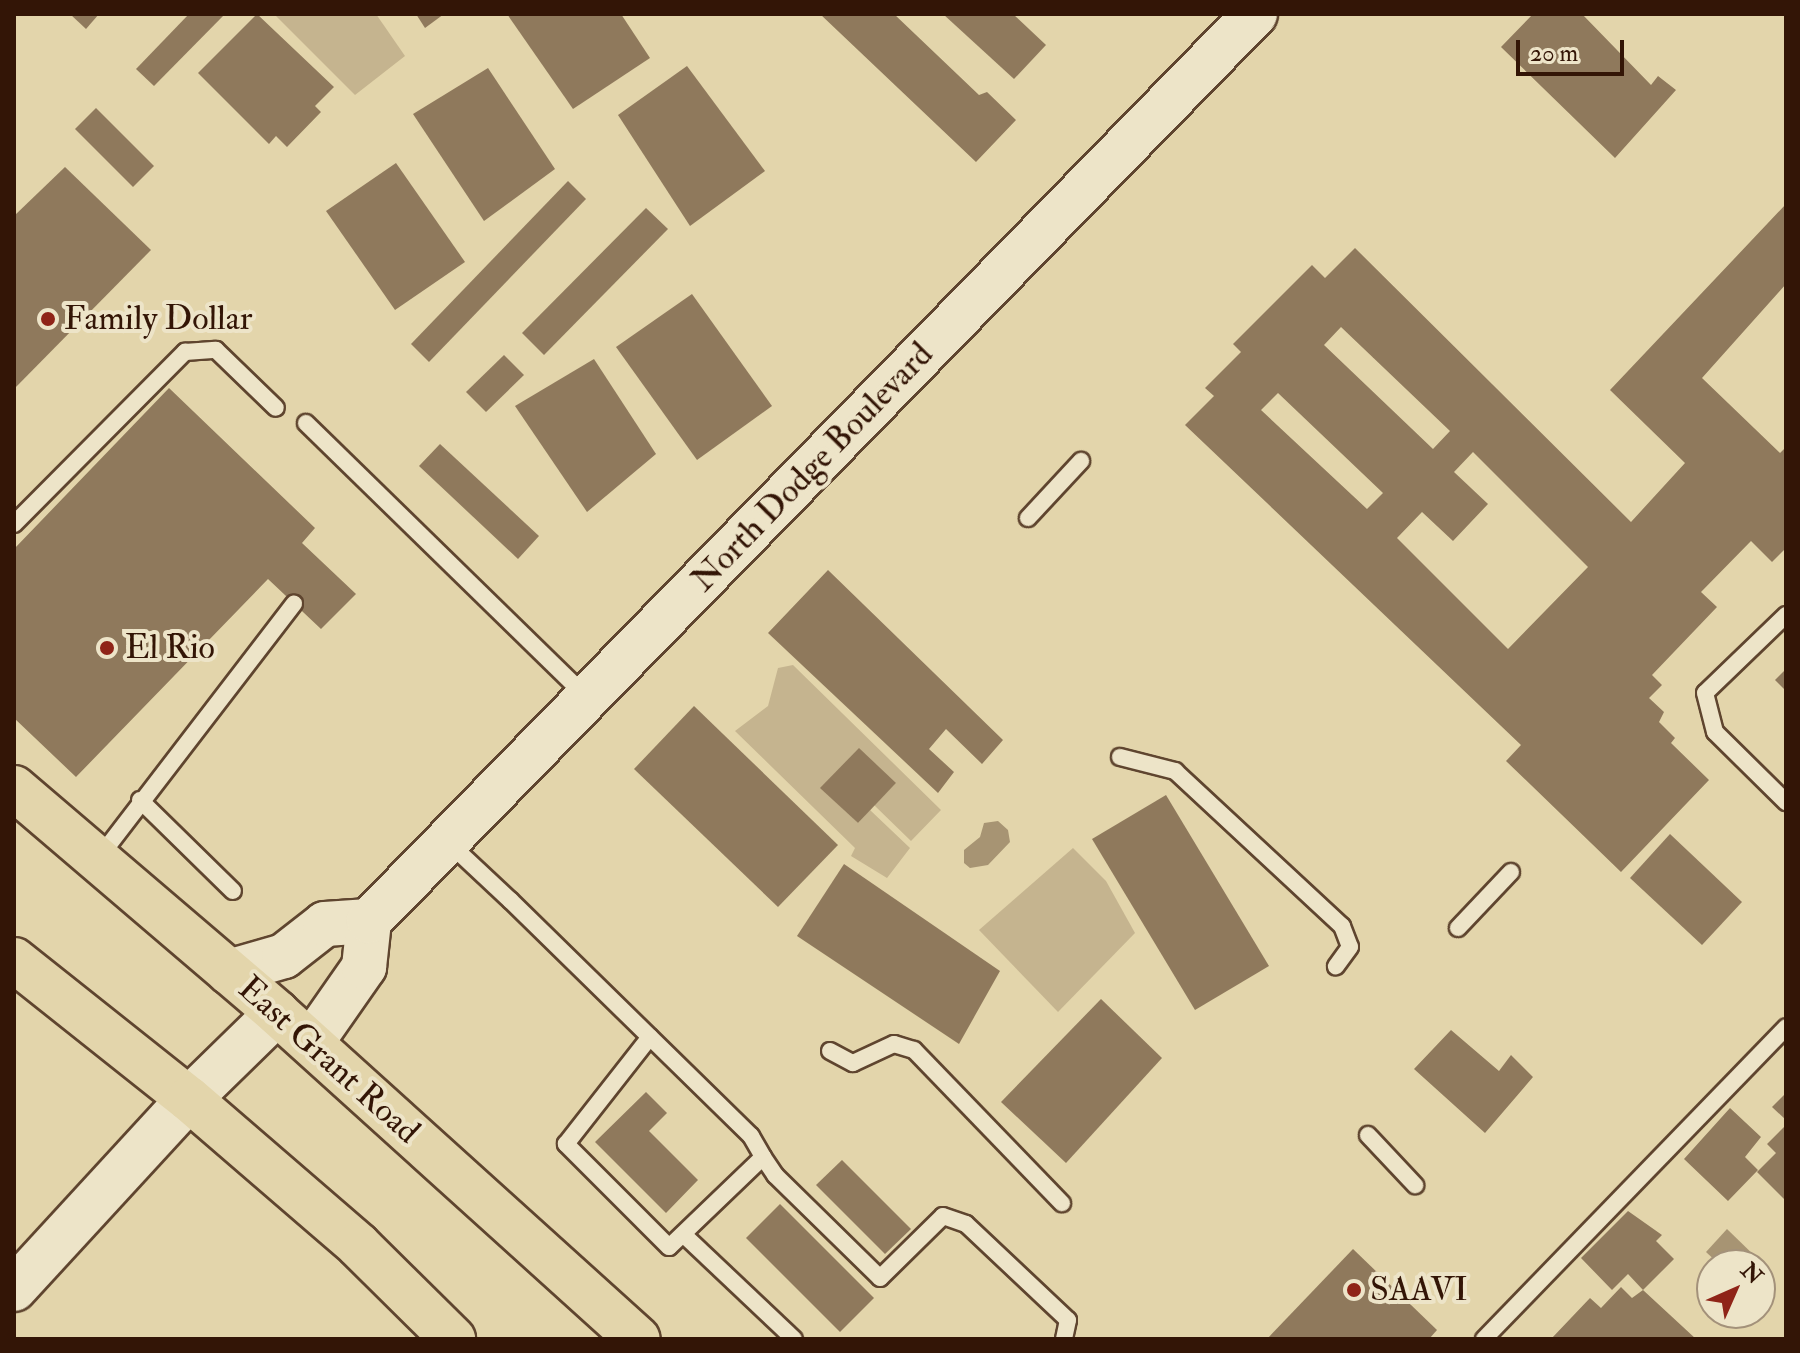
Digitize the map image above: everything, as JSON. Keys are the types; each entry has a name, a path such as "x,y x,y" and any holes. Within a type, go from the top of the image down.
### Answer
{"main road":[{"name":"East Grant Road","path":"14,788 311,1043 638,1339"},
{"path":"14,960 189,1099 358,1245 453,1339"}],"street":[{"name":"North Dodge Boulevard","path":"369,921 1255,14"},
{"path":"229,972 284,956 325,924 369,921 364,967 311,1043"},
{"path":"14,1289 189,1099 277,1013"}],"lane":[{"path":"14,524 185,352 216,350 276,408"},
{"path":"306,423 587,697"},
{"path":"1028,518 1081,461"},
{"path":"97,860 140,800 294,604"},
{"path":"1786,615 1705,693 1715,732 1786,802"},
{"path":"1120,757 1175,771 1342,926 1350,947 1336,966"},
{"path":"140,800 233,891"},
{"path":"447,841 751,1136 775,1175 880,1278 943,1216 966,1224 1068,1320 1064,1339"},
{"path":"1458,928 1511,872"},
{"path":"1484,1339 1780,1033"},
{"path":"650,1037 566,1144 669,1247 763,1157"},
{"path":"830,1051 853,1063 894,1044 914,1050 1062,1203"},
{"path":"1368,1135 1415,1185"},
{"path":"684,1235 794,1339"}],"shaded area":[{"path":"274,14 376,14 405,56 355,95"},
{"path":"793,665 941,810 911,841 874,805 896,783 821,788 858,823 870,810 910,848 887,878 851,856 855,848 735,731 768,706 778,668"},
{"path":"998,821 1008,830 1010,842 988,865 970,868 964,863 964,850 980,837 984,823"},
{"path":"1073,848 1106,881 1135,933 1058,1012 979,930"},
{"path":"1727,1229 1748,1249 1709,1249"}],"building":[{"path":"70,14 99,14 86,29"},
{"path":"189,14 225,14 154,86 136,69"},
{"path":"257,14 334,87 315,106 321,112 287,147 276,136 269,144 198,73"},
{"path":"416,14 444,14 425,28"},
{"path":"507,14 621,14 650,58 573,109"},
{"path":"820,14 894,14 979,95 987,92 1016,120 976,162"},
{"path":"943,14 1013,14 1046,45 1014,79"},
{"path":"1533,14 1582,14 1651,85 1658,76 1676,90 1615,158 1501,47"},
{"path":"687,66 765,171 690,226 618,115"},
{"path":"488,68 555,169 484,221 413,114"},
{"path":"96,108 154,166 133,187 75,129"},
{"path":"396,163 465,262 395,310 326,211"},
{"name":"Family Dollar","path":"65,167 151,250 14,389 14,216"},
{"path":"568,181 586,199 429,362 411,344"},
{"path":"1786,204 1786,284 1702,378 1780,453 1786,447 1786,548 1772,562 1751,541 1701,592 1717,607 1652,675 1662,685 1649,698 1664,712 1659,722 1675,738 1671,743 1709,780 1621,872 1506,761 1521,745 1185,425 1214,396 1205,388 1241,352 1233,344 1312,265 1325,278 1355,248 1631,522 1685,463 1610,390","holes":["1341,327 1450,431 1433,449 1324,345","1278,393 1383,493 1367,509 1261,410","1473,452 1588,567 1508,649 1397,538 1422,512 1453,541 1488,504 1454,472"]},
{"path":"646,208 668,229 544,355 522,333"},
{"path":"692,294 772,406 697,460 616,347"},
{"path":"504,355 524,375 486,412 466,392"},
{"path":"594,359 656,454 587,512 515,406"},
{"name":"El Rio","path":"169,388 315,528 302,543 356,594 321,629 268,579 76,777 14,718 14,549"},
{"path":"440,444 539,536 518,559 419,466"},
{"path":"828,570 1003,740 982,764 946,729 929,749 954,772 938,793 768,633"},
{"path":"1786,669 1786,691 1775,680"},
{"path":"694,706 838,845 778,907 634,769"},
{"path":"859,748 896,783 858,823 820,788"},
{"path":"1166,795 1269,966 1195,1010 1092,839"},
{"path":"1670,834 1742,902 1702,945 1630,878"},
{"path":"844,864 1000,971 959,1044 797,936"},
{"path":"1101,999 1162,1058 1066,1163 1001,1102"},
{"path":"1451,1030 1499,1071 1511,1055 1533,1077 1485,1133 1414,1069"},
{"path":"646,1092 667,1113 649,1131 698,1180 666,1213 595,1142"},
{"path":"1786,1093 1786,1120 1772,1107"},
{"path":"1730,1108 1761,1137 1745,1157 1758,1170 1728,1201 1684,1159"},
{"path":"1786,1125 1786,1201 1757,1172 1776,1153 1767,1144"},
{"path":"842,1160 911,1229 885,1254 816,1185"},
{"path":"780,1204 874,1298 840,1332 746,1238"},
{"path":"1628,1211 1662,1235 1656,1241 1674,1259 1643,1290 1628,1274 1612,1290 1581,1258"},
{"name":"SAAVI","path":"1353,1249 1437,1330 1429,1339 1267,1339"},
{"path":"1621,1287 1632,1298 1643,1290 1696,1339 1551,1339 1590,1298 1601,1308"}],"place":[{"name":"Family Dollar","path":"48,319"},
{"name":"El Rio","path":"107,648"},
{"name":"SAAVI","path":"1354,1290"}]}
